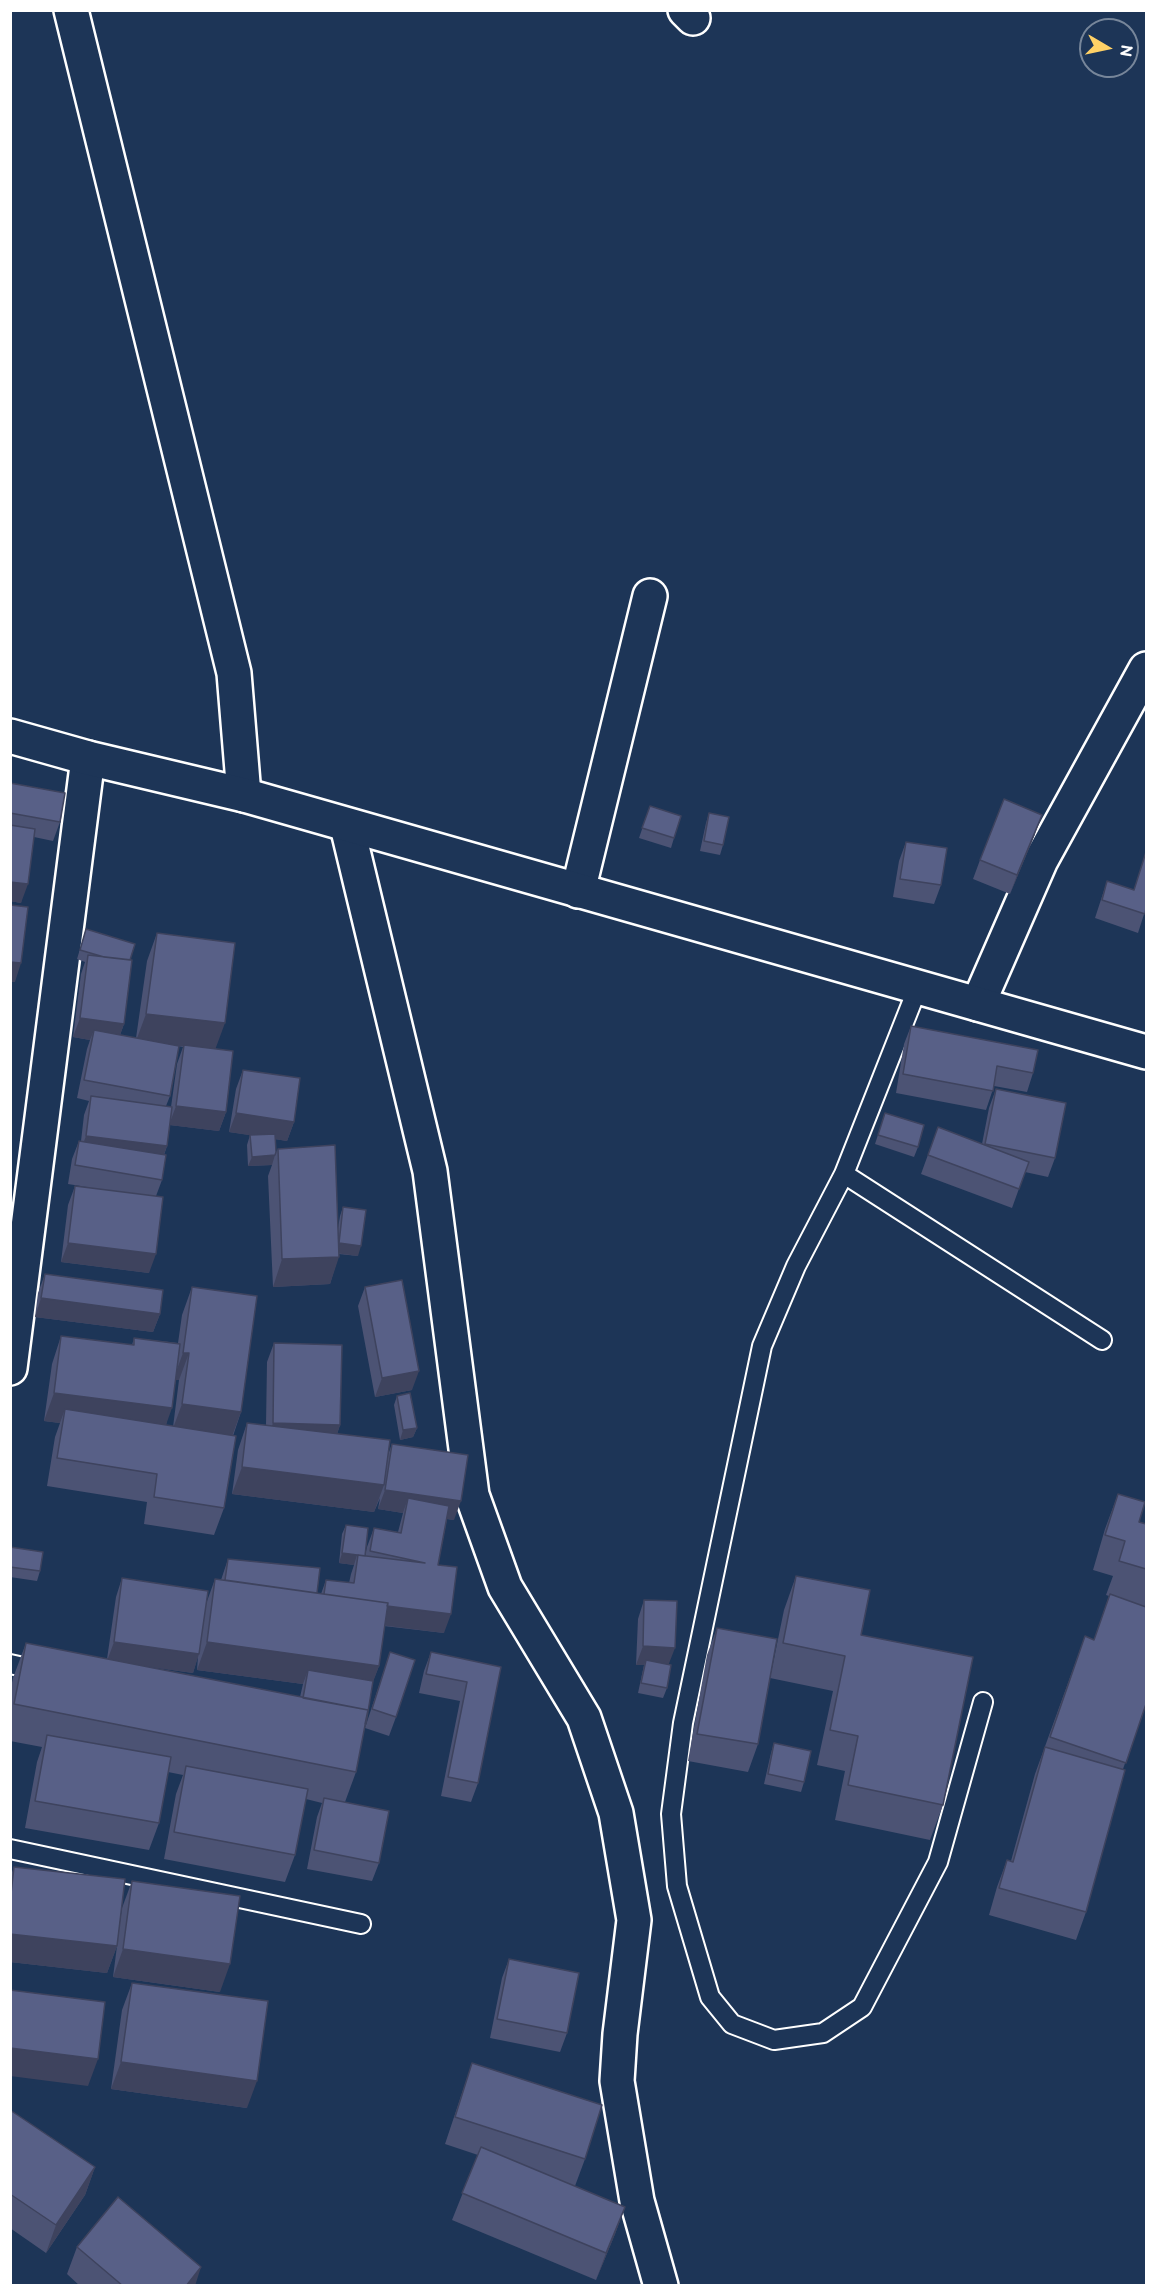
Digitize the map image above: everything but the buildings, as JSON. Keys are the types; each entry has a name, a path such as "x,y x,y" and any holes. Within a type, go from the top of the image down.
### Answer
{"street":[{"path":"71,10 234,673 244,795"},
{"path":"578,891 650,596"},
{"path":"978,1004 1041,860 1146,669"},
{"path":"10,736 88,758 244,795 1146,1052"},
{"path":"10,1368 88,758"},
{"path":"347,826 430,1171 472,1495 505,1587 584,1718 616,1813 634,1920 620,2034 617,2081 637,2201 661,2286"}],"lane":[{"path":"918,987 844,1174 796,1266 762,1346 683,1723 670,1814 677,1886 710,1997 732,2024 774,2040 823,2033 862,2007 938,1862 983,1702"},
{"path":"844,1174 1102,1340"},
{"path":"10,1664 56,1674"},
{"path":"10,1849 361,1924"}]}
